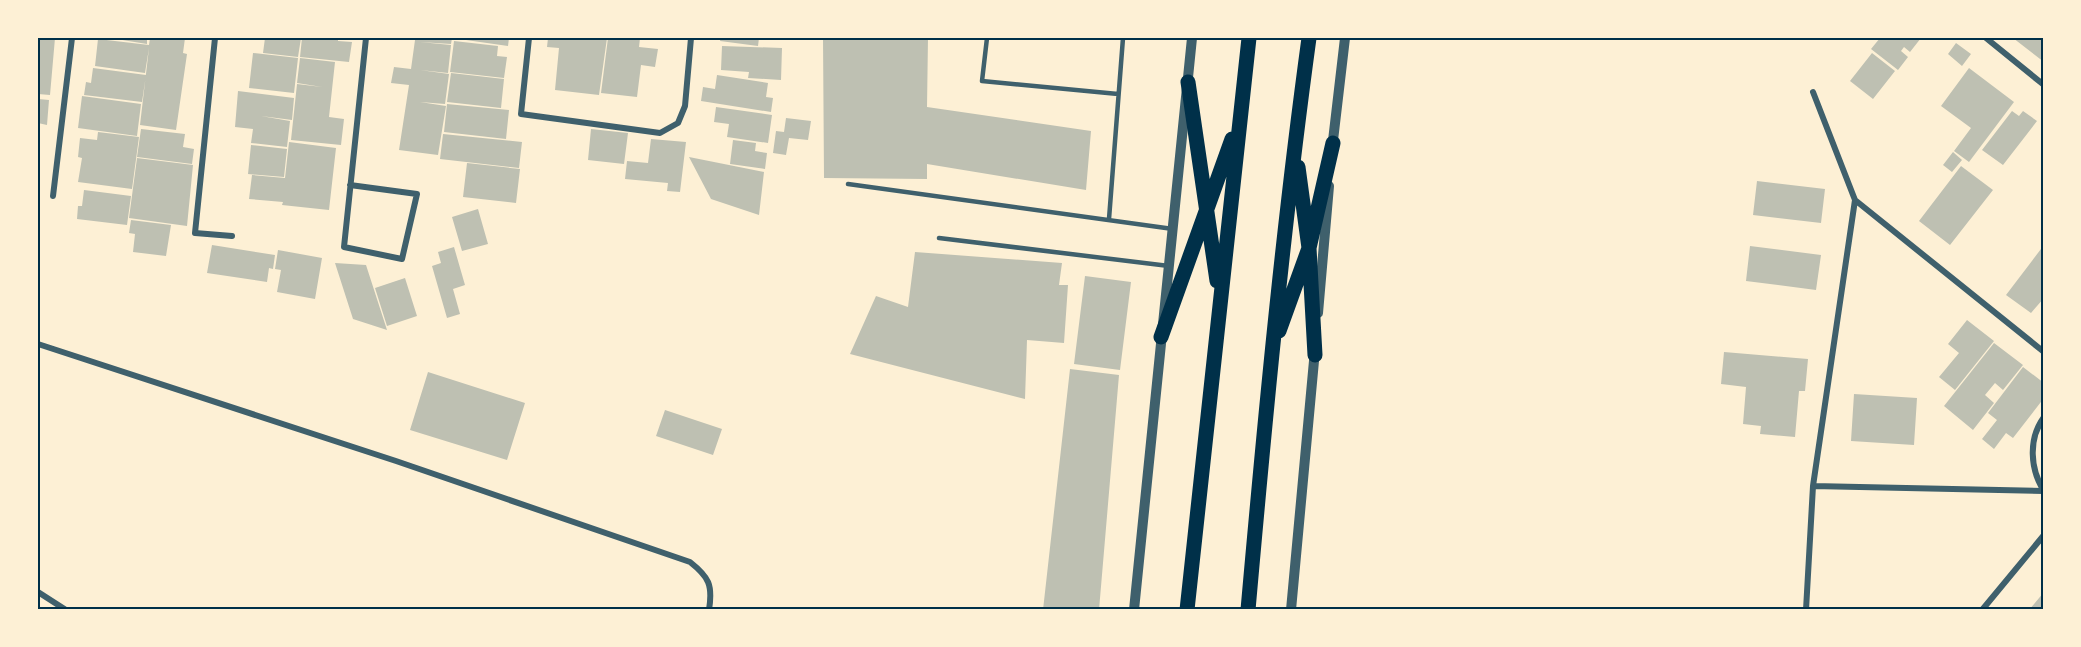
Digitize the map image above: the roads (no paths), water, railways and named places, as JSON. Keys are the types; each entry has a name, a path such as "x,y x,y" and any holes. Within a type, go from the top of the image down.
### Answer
{"main road":[{"path":"1186,609 1249,38"},
{"path":"1248,609 1270,356 1294,142 1309,38"},
{"path":"1188,82 1220,302"},
{"path":"1161,337 1241,114"},
{"path":"1294,142 1309,248 1315,355"},
{"path":"1270,356 1309,248 1333,143"}],"street":[{"path":"54,196 72,38"},
{"path":"215,38 195,232 232,236"},
{"path":"350,185 417,194 402,259 344,247 350,185 366,38"},
{"path":"529,38 521,114 660,133 678,123 685,106 691,38"},
{"path":"1134,609 1192,38"},
{"path":"1291,609 1333,143 1345,38"},
{"path":"1986,38 2043,85"},
{"path":"1813,93 1855,200 2043,352"},
{"path":"1806,609 1813,486 1855,200"},
{"path":"38,344 396,460 690,562 705,574 711,594 709,609"},
{"path":"2043,417 2035,433 2032,448 2036,479 2043,491"},
{"path":"1813,486 2043,491"},
{"path":"1982,609 2043,535"},
{"path":"38,592 66,609"}],"lane":[{"path":"987,38 982,81 1119,94"},
{"path":"1109,219 1123,38"},
{"path":"848,184 1173,229"},
{"path":"939,238 1169,266"}]}
